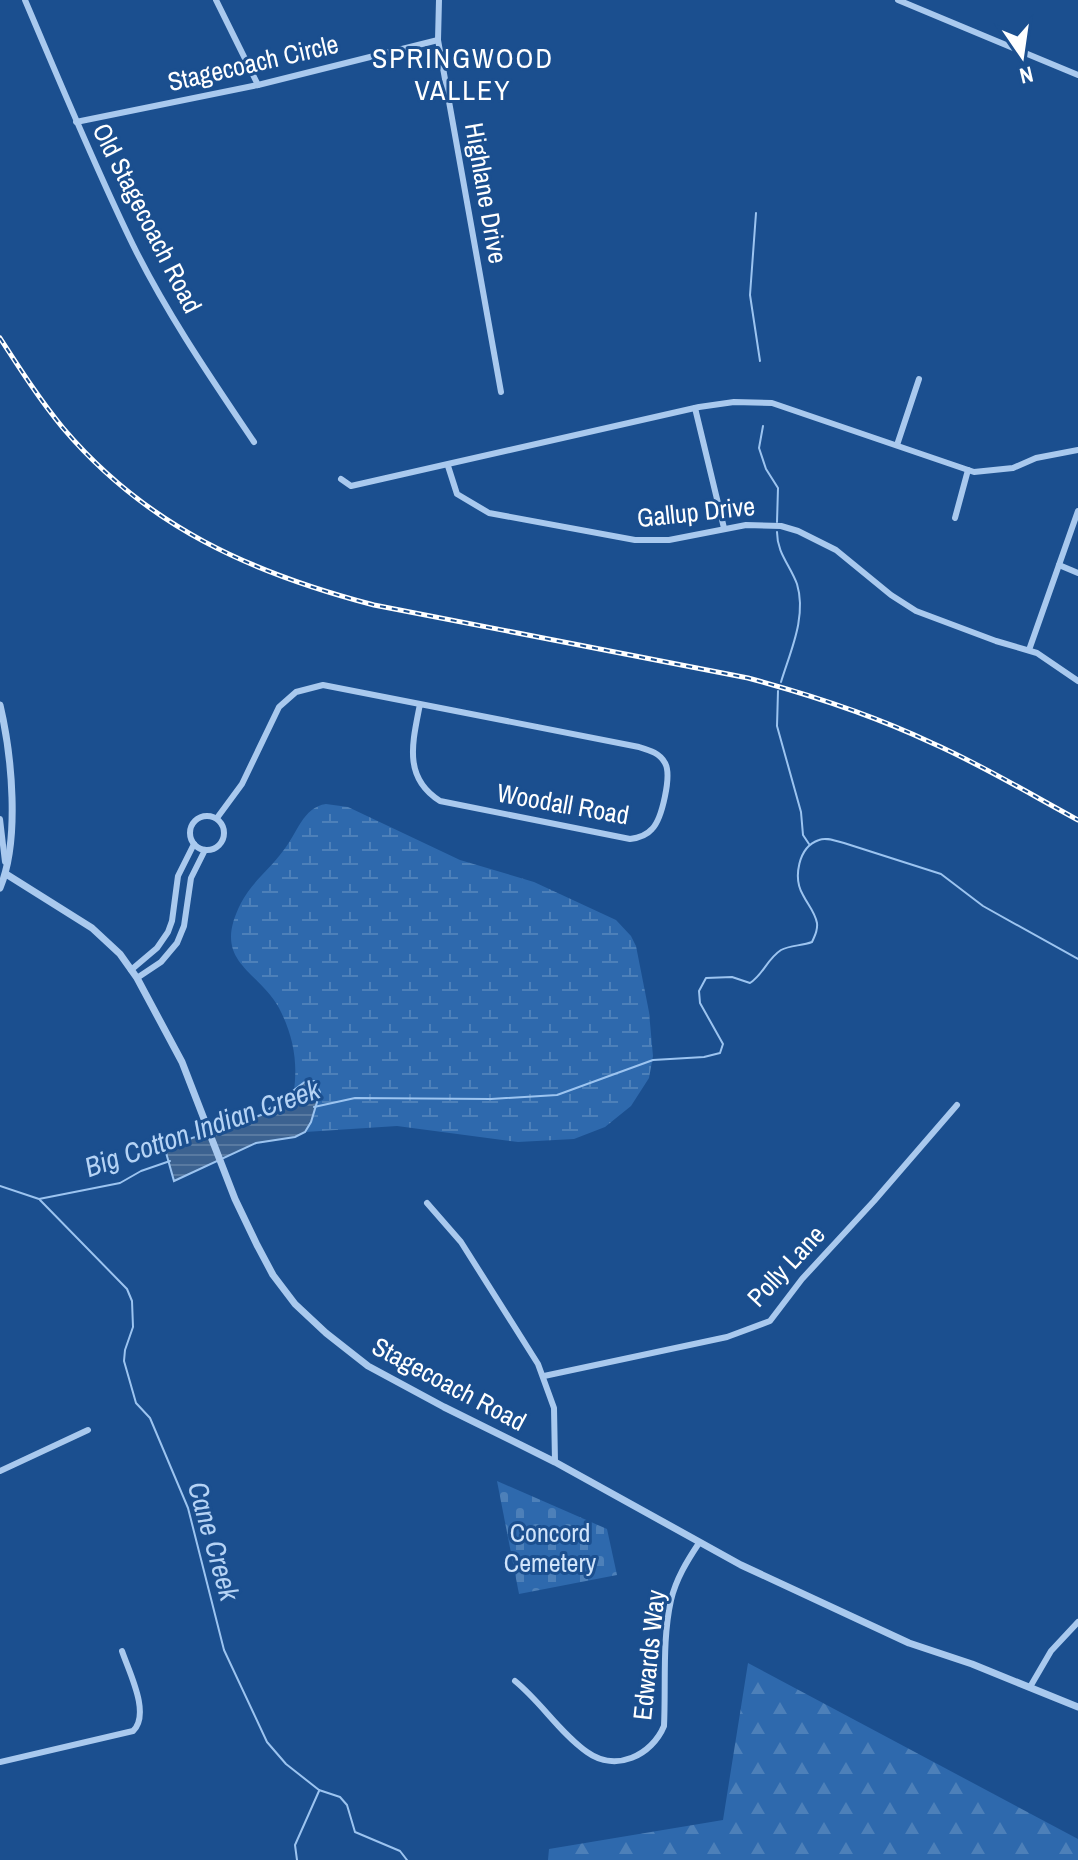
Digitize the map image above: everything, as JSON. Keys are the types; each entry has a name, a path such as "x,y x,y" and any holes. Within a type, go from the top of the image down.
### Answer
{"street":[{"name":"Old Stagecoach Road","path":"25,0 76,122 134,247 176,323 254,442"},
{"path":"216,0 258,85"},
{"name":"Highlane Drive","path":"439,0 438,40 501,392"},
{"path":"898,0 1078,75"},
{"name":"Stagecoach Circle","path":"76,122 258,85 438,40"},
{"path":"897,445 919,379"},
{"path":"341,479 351,486 695,408 734,402 772,403 974,472 1013,468 1036,458 1078,450"},
{"path":"695,408 724,528"},
{"name":"Gallup Drive","path":"448,466 457,494 489,513 653,542 724,528 766,525 798,531 836,550 891,595 916,611 1029,650 1078,681"},
{"path":"955,518 968,470"},
{"path":"1029,650 1078,511"},
{"path":"1059,565 1078,573"},
{"name":"Woodall Road","path":"217,818 242,784 279,707 299,690 327,685 639,747 654,752 666,763 669,775 656,824 645,835 630,839 440,801 420,782 412,760 420,704"},
{"path":"0,705 10,762 12,801 6,874 0,888"},
{"name":"Woodall Road","path":"131,970 153,953 168,932 178,876 194,844 189,833 194,821 205,815 217,818 224,829 223,839 217,847 205,850 191,878 184,926 177,943 161,962 137,978"},
{"path":"0,819 6,874"},
{"path":"194,844 205,850"},
{"name":"Stagecoach Road","path":"6,874 92,928 120,954 169,1033 243,1217 273,1275 295,1304 368,1366 555,1462 699,1543 909,1643 1078,1707"},
{"name":"Polly Lane","path":"544,1376 727,1337 770,1321 802,1279 957,1105"},
{"path":"427,1203 461,1242 544,1376 554,1408 555,1462"},
{"path":"0,1471 88,1430"},
{"name":"Edwards Way","path":"515,1681 588,1753 616,1761 640,1755 659,1738 664,1726 668,1620 672,1599 679,1578 699,1543"},
{"path":"1030,1687 1051,1651 1078,1622"},
{"path":"0,1762 133,1731 140,1725 142,1716 122,1651"}],"green space":[{"path":"318,806 348,807 460,860 534,882 616,920 636,946 649,1012 653,1056 649,1078 631,1106 605,1127 574,1139 518,1142 397,1126 305,1132 317,1105 314,1081 306,1081 294,1091 295,1059 284,1018 270,994 240,963 231,939 233,923 245,896 283,851 306,816"},
{"name":"Concord Cemetery","path":"497,1481 607,1529 617,1575 519,1594"},
{"path":"748,1663 1078,1839 1078,1860 548,1860 549,1849 723,1820"}],"shaded area":[{"path":"306,1081 314,1081 320,1092 305,1132 295,1137 256,1143 174,1181 165,1149 168,1146 261,1115"}],"waterway":[{"path":"756,213 750,295 760,361"},
{"path":"763,426 759,448 766,469 778,488 777,522"},
{"path":"777,532 781,553 800,596 799,622 781,682"},
{"path":"778,691 777,726 801,812 803,835 809,844"},
{"name":"Big Cotton Indian Creek","path":"314,1107 355,1098 491,1099 557,1095 653,1060 720,1053 723,1044 700,1003 699,991 706,978 732,977 750,983 781,950 812,942 817,923 800,888 798,872 806,849 822,839 941,874 983,906 1078,959"},
{"name":"Big Cotton Indian Creek","path":"0,1186 39,1199 120,1183 141,1171 170,1161"},
{"name":"Cane Creek","path":"40,1200 127,1289 132,1301 133,1327 124,1361 136,1403 150,1418 188,1508 224,1650 267,1742 286,1764 319,1790 340,1797 347,1805 355,1832 400,1851 407,1860"},
{"path":"297,1860 295,1845 319,1791"}],"railway":[{"path":"0,338 63,428 95,463 166,519 244,561 286,578 374,605 748,678 795,691 910,733 1078,820"}],"district":[{"name":"SPRINGWOOD VALLEY","path":"463,74"}]}
